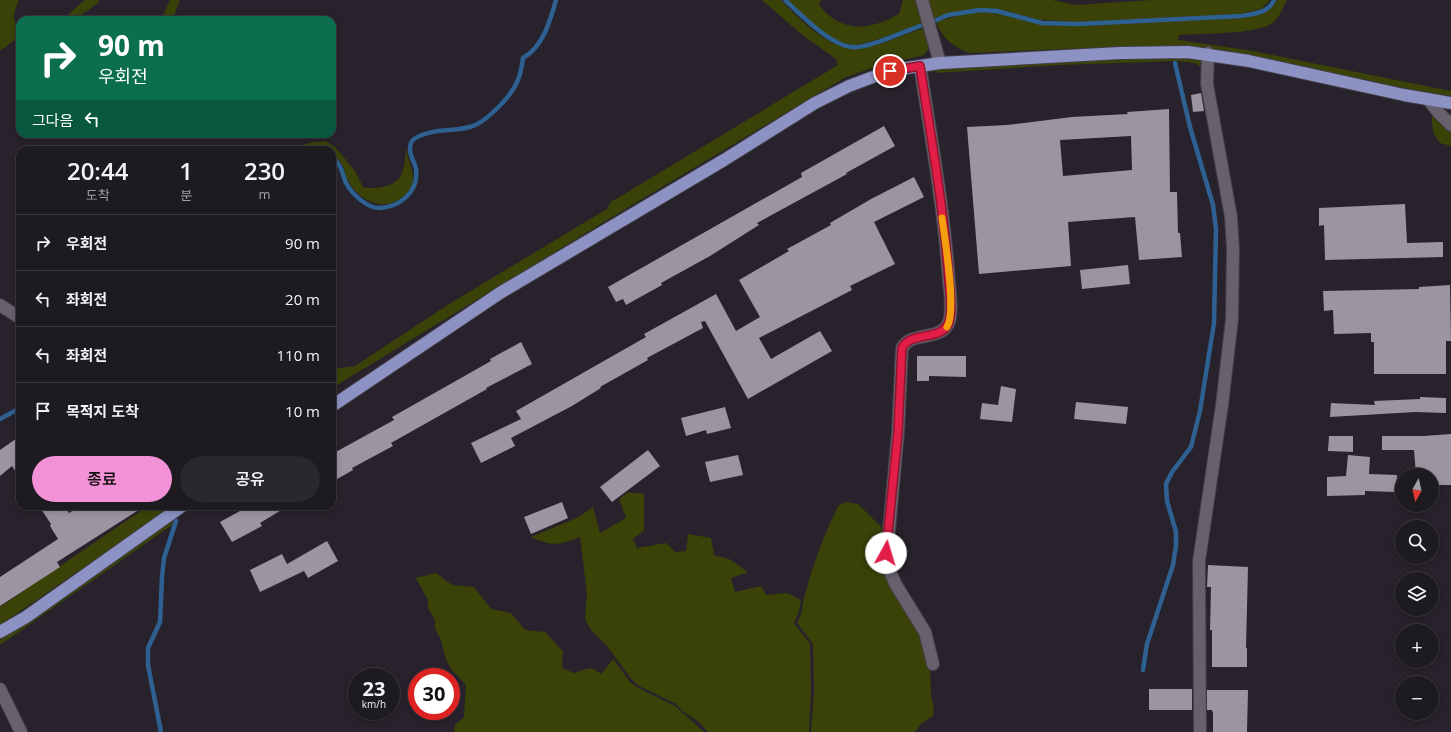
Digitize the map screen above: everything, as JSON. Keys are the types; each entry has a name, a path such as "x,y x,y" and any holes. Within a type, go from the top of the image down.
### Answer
{"main road":[{"path":"336,403 500,293 724,160 815,103 865,79 894,70 940,64 1120,53 1188,52 1249,60 1451,103"},
{"path":"0,632 26,617 176,510"}],"street":[{"path":"922,0 940,64"},
{"path":"1200,732 1199,561 1226,373 1232,319 1233,249 1231,217 1207,84 1208,54"},
{"path":"920,66 948,254 950,322 940,332 910,340 905,343 902,348 898,432 886,563 896,585 925,632 933,664"},
{"path":"1428,99 1451,125"},
{"path":"0,305 16,315"},
{"path":"0,689 21,732"}],"green space":[{"path":"0,0 19,0 14,16 16,23 16,39 0,51"},
{"path":"85,0 99,0 98,3 80,16 67,16"},
{"path":"170,0 180,0 174,16 163,16"},
{"path":"762,0 781,0 795,15 823,38 843,47 860,49 869,47 926,27 929,48 924,55 878,66 846,77 336,385 336,368 355,366 449,304 607,209 611,202 838,65 836,59 801,34"},
{"path":"787,0 821,0 819,5 837,21 846,25 866,26 888,20 899,14 903,0 920,0 925,22 867,43 852,45 835,39 817,27"},
{"path":"928,0 1052,0 1076,5 1152,0 1270,0 1261,9 1240,14 1078,22 1041,20 997,9 982,8 954,12 934,18"},
{"path":"1277,0 1287,0 1276,20 1267,26 1229,33 1179,35 1178,40 1247,50 1451,91 1451,96 1209,48 1136,46 970,53 949,42 936,22 963,14 982,12 999,14 1044,25 1079,26 1241,18 1266,12"},
{"path":"1170,56 1201,58 1200,66 1195,63 1178,61 1060,65 935,73 934,70 1006,64"},
{"path":"1432,111 1451,129 1451,146 1440,143 1435,136 1432,125"},
{"path":"326,141 333,146 298,146"},
{"path":"336,148 355,171 363,187 379,188 395,182 399,178 404,168 406,148 412,170 413,182 406,194 398,200 391,203 377,204 370,202 358,194 349,182 342,164 336,157"},
{"path":"628,492 644,494 644,531 633,539 637,548 666,543 675,552 686,551 688,534 711,538 714,555 729,559 748,572 731,578 735,592 761,586 766,595 787,593 801,600 799,611 794,623 810,644 811,691 809,732 708,732 698,721 685,713 676,704 639,686 632,680 607,646 591,630 585,619 587,594 580,537 566,542 551,544 531,537 579,517 593,507 600,533 626,518 619,499"},
{"path":"845,502 858,504 884,530 882,556 923,636 930,665 931,694 934,710 933,716 922,723 915,732 811,732 814,691 813,644 797,623 802,612 803,601 813,567 825,535 838,506"},
{"path":"142,510 167,510 0,625 0,607"},
{"path":"174,519 172,525 0,645 0,640"},
{"path":"436,573 452,585 474,587 491,609 511,613 525,630 545,632 563,651 562,668 574,673 591,668 601,674 613,659 630,682 638,688 675,706 704,732 454,732 455,725 464,717 466,685 460,679 460,668 451,668 446,660 441,640 435,629 435,620 428,608 428,600 416,578"}],"building":[{"path":"1201,93 1204,111 1193,112 1191,95"},
{"path":"1169,109 1170,192 1177,192 1178,233 1180,233 1182,257 1139,260 1135,217 1068,222 1071,266 979,274 967,127 1007,125 1072,117 1128,114 1127,112","holes":["1131,136 1132,170 1063,176 1060,140"]},
{"path":"884,126 895,146 757,223 759,225 710,256 661,283 662,285 626,305 623,299 616,302 608,287 802,177 801,173"},
{"path":"914,177 924,197 874,222 895,264 850,286 852,290 759,338 771,359 820,331 832,351 748,399 705,321 701,322 703,328 647,358 648,360 600,387 601,388 572,406 511,438 515,446 481,463 471,443 521,419 516,411 646,337 644,334 716,294 736,331 760,317 739,280 789,251 787,249 831,225 830,223 871,199"},
{"path":"1405,204 1407,243 1443,242 1443,257 1325,260 1324,225 1319,226 1319,208"},
{"path":"1128,265 1130,284 1082,289 1080,270"},
{"path":"1450,285 1451,341 1446,341 1446,374 1374,374 1374,342 1371,342 1371,333 1334,334 1333,310 1324,311 1323,291 1419,289 1419,287"},
{"path":"521,342 532,364 486,388 487,389 391,443 393,446 352,468 353,470 336,480 336,452 394,420 392,417 491,361 490,359"},
{"path":"917,356 966,356 966,377 929,376 929,381 917,381"},
{"path":"1001,386 1016,389 1012,422 980,419 982,403 998,405"},
{"path":"1420,397 1446,398 1446,413 1415,412 1330,417 1331,403 1375,405 1374,401 1420,399"},
{"path":"1076,402 1128,407 1126,424 1074,419"},
{"path":"725,407 731,428 707,434 706,430 686,436 681,418"},
{"path":"1451,434 1451,485 1439,485 1439,468 1415,468 1414,450 1382,450 1382,436 1424,436"},
{"path":"1329,436 1353,436 1353,452 1328,451"},
{"path":"16,439 16,472 12,466 0,476 0,450"},
{"path":"648,450 660,466 612,502 600,487"},
{"path":"738,455 743,475 710,482 705,462"},
{"path":"1348,455 1370,457 1369,474 1395,475 1395,492 1365,491 1365,495 1327,496 1327,477 1346,476"},
{"path":"562,502 568,518 531,534 524,517"},
{"path":"42,510 67,510 69,513 74,510 139,510 57,562 60,567 0,606 0,577 58,539 50,526 51,524"},
{"path":"242,510 281,510 260,523 262,526 232,542 220,522"},
{"path":"327,541 338,561 308,578 304,571 260,592 250,570 282,554 287,564"},
{"path":"1208,565 1248,567 1247,667 1212,667 1212,630 1210,630 1211,587 1207,587"},
{"path":"1149,689 1192,689 1192,710 1149,710"},
{"path":"1207,690 1248,690 1247,732 1213,732 1213,713 1212,710 1207,710"}],"waterway":[{"path":"336,161 340,166 346,183 356,196 365,203 379,208 394,205 401,201 411,191 416,177 416,169 410,152 412,141 427,133 470,127 490,115 514,88 520,73 523,58 536,47 545,33 556,0"},
{"path":"785,0 807,21 825,35 834,41 852,47 859,47 877,42 925,24"},
{"path":"932,22 948,15 980,10 997,11 1042,23 1079,24 1241,16 1265,10 1274,0"},
{"path":"1143,670 1147,644 1173,565 1176,546 1176,532 1167,501 1166,484 1172,472 1191,447 1200,411 1214,323 1216,229 1213,205 1190,127 1175,63"},
{"path":"0,419 16,410"},
{"path":"161,732 148,665 148,648 160,622 164,558 176,521"}],"slow traffic":[{"path":"942,218 948,254 950,294 950,322 947,327"}],"route":[{"path":"886,553 898,432 902,348 905,343 910,340 940,332 950,322 948,254 920,66 890,71"}]}
